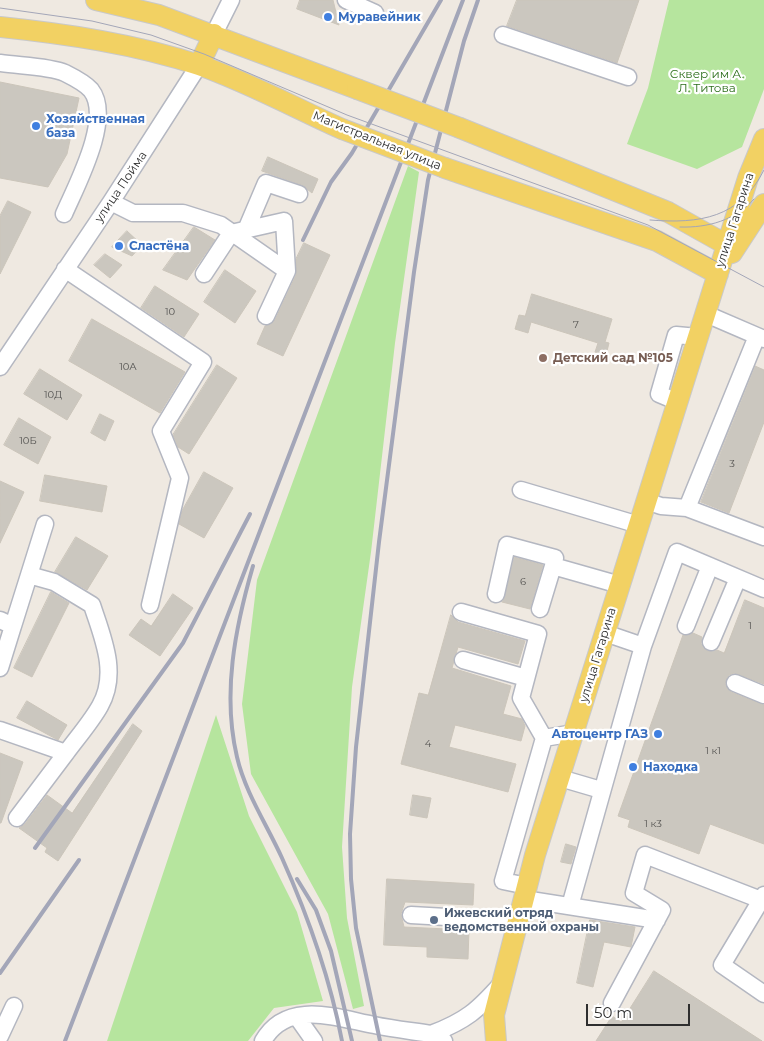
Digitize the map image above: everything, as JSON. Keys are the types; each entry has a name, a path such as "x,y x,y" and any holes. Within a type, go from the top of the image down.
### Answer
{"main road":[{"path":"96,0 159,15 214,34 460,128 668,212 731,247"},
{"name":"Магистральная улица","path":"0,27 64,35 145,49 199,65 342,130 445,168 657,241 718,274"},
{"name":"улица Пойма","path":"199,65 214,34"},
{"name":"улица Гагарина","path":"731,247 748,178 764,139"},
{"name":"улица Гагарина","path":"496,1041 494,1016 526,893 560,778 718,274 731,247 764,204"}],"street":[{"name":"улица Пойма","path":"214,34 230,0"},
{"path":"346,0 375,12"},
{"path":"503,35 628,77"},
{"path":"0,63 64,73 91,90 96,102 96,129 90,153 64,214"},
{"name":"улица Пойма","path":"0,367 112,202 199,65"},
{"path":"204,274 238,231 266,183 299,194"},
{"path":"112,202 133,213 183,213 238,231 287,271"},
{"path":"238,231 284,221 287,271 266,316"},
{"path":"66,269 203,362 161,431 180,478 150,605"},
{"path":"687,508 760,337 706,314"},
{"path":"521,490 639,525"},
{"path":"646,501 660,506 687,508 764,537"},
{"path":"0,668 7,623 29,575 45,524"},
{"path":"496,594 507,545 556,558 540,609"},
{"path":"570,906 601,790 643,646 677,552 764,589"},
{"path":"553,566 620,586"},
{"path":"686,626 710,566"},
{"path":"17,818 101,705 109,678 108,652 92,605 54,582 29,575"},
{"path":"711,642 738,578"},
{"path":"461,612 538,634 521,698 544,738 503,880 526,893 570,906 657,920"},
{"path":"605,633 643,646"},
{"path":"463,660 526,678"},
{"path":"735,684 764,695"},
{"path":"0,730 66,753"},
{"path":"544,738 574,733"},
{"path":"560,778 601,790"},
{"path":"612,1003 662,910 634,893 645,855 762,898 722,965 764,994"},
{"path":"411,915 518,921"},
{"path":"263,1041 270,1029 287,1019 320,1013 438,1038 472,1014 502,983"},
{"path":"0,1036 14,1006"},
{"path":"297,1017 314,1041"}],"green space":[{"name":"Сквер им А. Л. Титова","path":"669,0 764,0 764,89 742,147 697,169 627,144 648,88"},
{"path":"408,166 419,172 395,343 371,552 352,687 342,847 347,918 364,1006 353,1009 328,914 251,774 242,704 257,580"},
{"path":"216,715 249,816 297,912 323,1001 274,1008 248,1041 107,1041"}],"building":[{"name":"Муравейник","path":"300,0 333,0 339,25 297,9"},
{"path":"517,0 639,0 617,63 507,26"},
{"name":"Хозяйственная база","path":"0,82 79,98 67,154 48,187 0,178"},
{"path":"268,157 318,179 312,193 302,185 262,171"},
{"path":"8,201 31,212 0,274 0,216"},
{"path":"194,227 215,240 187,280 163,270"},
{"path":"127,231 142,245 132,256 112,247"},
{"path":"304,243 330,255 283,356 257,344 265,326 275,320 296,275 296,259"},
{"path":"105,254 122,265 110,278 94,265"},
{"path":"225,270 256,291 235,323 204,302"},
{"path":"155,286 199,314 184,337 141,308"},
{"path":"532,294 612,319 605,342 609,343 606,355 595,352 598,343 531,322 528,333 515,329 519,315 525,316"},
{"path":"92,319 185,372 160,413 69,361"},
{"path":"217,365 237,378 189,454 178,447 173,435"},
{"path":"755,366 764,370 764,422 729,513 701,502"},
{"path":"40,369 82,395 67,420 24,394"},
{"path":"100,414 114,421 105,441 91,433"},
{"path":"19,418 51,437 38,464 4,445"},
{"path":"204,472 233,488 204,538 179,524 182,511"},
{"path":"45,475 107,486 102,512 40,501"},
{"path":"0,481 24,492 0,543"},
{"path":"76,537 108,556 87,590 55,572"},
{"path":"514,557 543,565 530,609 502,602"},
{"path":"51,592 69,603 32,677 14,668"},
{"path":"173,594 193,608 160,656 129,635 141,619 151,626"},
{"path":"745,600 764,608 764,684 734,673 729,675 725,684 731,692 764,705 764,844 710,824 699,854 628,827 630,820 618,816 683,635 693,633 702,637 701,644 707,651 717,650 724,653"},
{"path":"451,615 458,622 525,641 518,664 458,647 452,668 511,686 503,714 522,719 525,726 521,741 455,725 449,747 516,764 508,792 401,764 419,693 428,695"},
{"path":"27,701 67,725 58,740 17,718"},
{"path":"133,724 142,731 58,861 45,852 47,848 19,828 25,824 47,795 72,813"},
{"path":"0,753 23,762 1,823 0,823"},
{"path":"413,795 431,798 427,818 410,815"},
{"path":"566,844 576,847 571,864 561,862"},
{"path":"387,879 474,884 473,905 405,902 401,914 404,927 469,930 468,959 427,957 427,947 384,945"},
{"path":"590,920 635,927 631,947 604,942 593,987 577,983"},
{"path":"654,971 762,1041 596,1041 612,1016 621,1022"}],"tram line":[{"path":"0,8 92,21 151,35 204,54 347,115 648,225 764,287"},
{"path":"650,220 686,221 702,219 731,208 743,199 764,170"},
{"path":"680,227 701,226 721,221 739,212 754,199"}],"railway":[{"path":"303,240 331,182 352,153 441,0"},
{"path":"65,1041 463,0"},
{"path":"380,1041 356,928 351,879 350,834 356,747 379,542 414,272 428,180 464,41 478,0"},
{"path":"35,848 183,643 250,514"},
{"path":"253,566 241,613 233,661 231,709 237,757 245,783 282,858 301,902 325,971 342,1041"},
{"path":"0,973 79,860"},
{"path":"297,879 316,910 331,951 352,1041"}],"place":[{"name":"Муравейник","path":"328,17"},
{"name":"Хозяйственная база","path":"36,126"},
{"name":"Сластёна","path":"119,246"},
{"name":"Детский сад №105","path":"543,358"},
{"name":"Автоцентр ГАЗ","path":"658,734"},
{"name":"Находка","path":"633,767"},
{"name":"Ижевский отряд ведомственной охраны","path":"434,920"}]}
